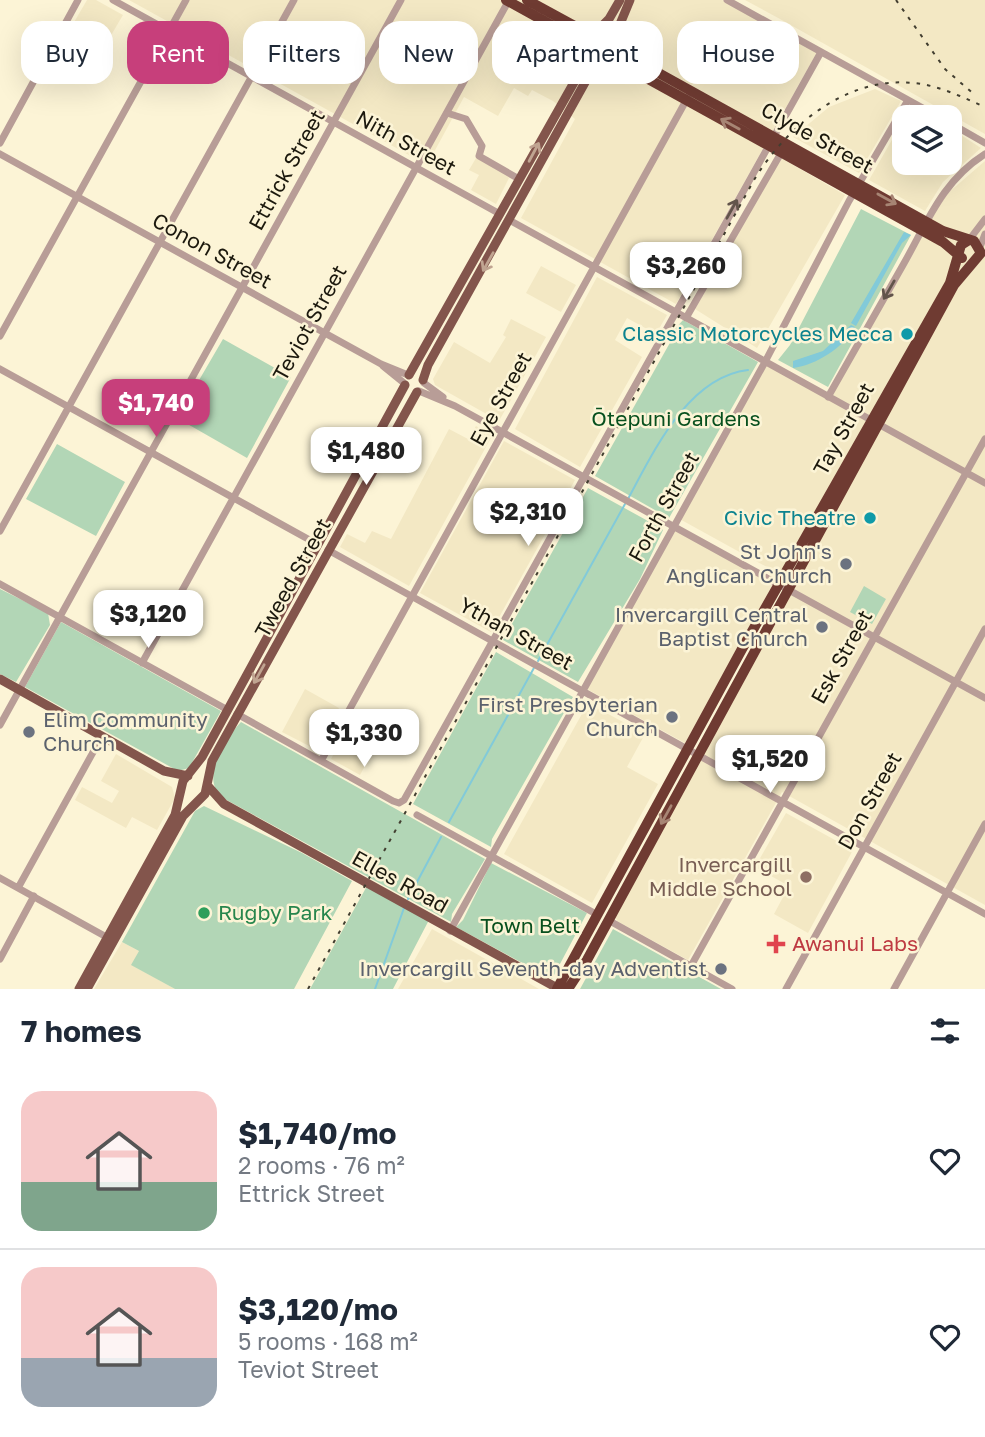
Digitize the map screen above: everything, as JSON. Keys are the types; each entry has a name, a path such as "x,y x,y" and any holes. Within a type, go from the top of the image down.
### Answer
{"highway":[{"name":"Clyde Street","path":"508,0 545,21"},
{"name":"Clyde Street","path":"527,0 565,21"},
{"name":"Clyde Street","path":"663,79 689,96"},
{"name":"Clyde Street","path":"663,84 918,222 960,255"},
{"name":"Clyde Street","path":"770,140 781,153 857,188"},
{"name":"Clyde Street","path":"918,222 969,240"},
{"path":"969,240 983,249 980,256 972,261 960,255 961,245 969,240"},
{"path":"942,301 955,261 954,253 948,246"},
{"name":"Tay Street","path":"568,989 654,836 722,686 783,587 942,301 960,255"},
{"name":"Tay Street","path":"942,301 972,261"},
{"path":"942,301 969,270 984,266"},
{"name":"Tay Street","path":"558,989 597,911 658,802 726,707 783,587"},
{"path":"722,686 731,685 734,691"},
{"path":"643,829 654,836"},
{"path":"597,911 615,907"},
{"path":"590,925 606,923"}],"main road":[{"path":"608,21 620,0"},
{"path":"622,21 630,0"},
{"name":"Tweed Street","path":"87,989 175,815 188,776 199,762 407,380 573,84"},
{"name":"Tweed Street","path":"79,989 183,816 198,800 207,784 210,765 237,714 421,387 428,365 586,84"},
{"path":"544,132 556,139"},
{"path":"500,214 516,212"},
{"path":"494,224 510,221"},
{"path":"972,261 984,266"},
{"path":"454,297 465,303"},
{"path":"418,374 421,387 409,391 407,380 418,374"},
{"path":"317,544 333,541"},
{"path":"312,554 328,550"},
{"path":"0,679 164,771 188,776 198,775 207,784"},
{"path":"224,713 232,711 237,714"},
{"path":"164,771 188,799 198,800"},
{"name":"Elles Road","path":"207,784 224,804"},
{"name":"Elles Road","path":"198,800 224,804 558,989"}],"street":[{"path":"0,143 78,0"},
{"name":"Nith Street","path":"113,0 151,21"},
{"path":"174,21 186,0"},
{"path":"282,21 293,0"},
{"name":"Ettrick Street","path":"0,725 401,0"},
{"name":"Teviot Street","path":"142,663 508,0"},
{"path":"727,0 917,105"},
{"path":"237,714 400,803 821,52"},
{"path":"0,336 140,84"},
{"path":"0,531 247,84"},
{"name":"Nith Street","path":"263,84 500,214"},
{"name":"Eye Street","path":"321,761 689,96"},
{"name":"Forth Street","path":"450,930 765,362 857,188 908,100"},
{"path":"447,113 469,122 482,146 479,156 519,179"},
{"path":"962,130 985,143"},
{"path":"686,318 781,153"},
{"name":"Conon Street","path":"0,154 407,380"},
{"path":"828,397 918,222 953,179 985,154"},
{"path":"969,240 985,219"},
{"path":"510,221 985,483"},
{"path":"983,249 985,234"},
{"path":"0,369 317,544"},
{"path":"421,387 985,698"},
{"name":"Esk Street","path":"691,966 985,439"},
{"name":"Ythan Street","path":"328,550 985,914"},
{"path":"0,584 142,663 224,713"},
{"name":"Don Street","path":"786,989 985,629"},
{"path":"18,888 102,736"},
{"path":"417,815 579,904 597,911"},
{"path":"894,989 985,824"},
{"path":"0,878 111,939"},
{"path":"0,959 34,896"},
{"path":"606,923 626,930 732,989"}],"shaded area":[{"path":"87,0 96,0 123,15 113,32 113,21 75,21"},
{"path":"129,0 722,0 760,21 677,21 677,84 799,84 799,42 817,52 676,304 521,218 575,119 553,101 532,90 528,96 514,88 498,116 464,97 427,165 281,84 365,84 365,21 243,21 243,63 229,55 229,21 167,21"},
{"path":"745,0 985,0 985,134 962,121 962,105 933,105 799,30 799,21 780,19"},
{"path":"875,89 901,101 899,105 892,105 892,116 859,173 793,137 829,107"},
{"path":"962,136 981,148 962,165"},
{"path":"892,140 892,175 951,175 943,182 925,211 869,180"},
{"path":"476,158 510,176 496,204 471,190 479,175 469,170"},
{"path":"781,158 845,195 757,348 695,309"},
{"path":"985,161 985,905 782,792 688,960 617,921 615,915 796,583 676,517 763,360 830,396 948,193"},
{"path":"541,266 576,285 561,312 526,293"},
{"path":"597,277 667,315 656,334 627,318 615,340 642,357 580,467 515,429"},
{"path":"511,319 546,337 499,421 435,385 433,379 454,342 490,363 506,337 503,335"},
{"path":"476,426 492,436 409,586 340,547 347,534 365,543 372,531 391,539 449,429 468,439"},
{"path":"504,441 575,480 491,632 420,593"},
{"path":"673,529 773,584 685,743 585,688"},
{"path":"305,689 339,708 317,750 282,732"},
{"path":"588,703 645,734 627,767 658,784 592,903 504,854"},
{"path":"346,731 375,747 360,775 331,759"},
{"path":"116,754 172,787 175,798 157,830 132,817 126,828 75,800 82,787 112,803 119,791 101,781"},
{"name":"Invercargill Middle School","path":"786,813 853,850 808,933 774,914 789,886 755,867"},
{"path":"432,929 539,989 398,989"},
{"path":"122,942 139,951 132,965 175,989 94,989"}],"green space":[{"name":"Ōtepuni Gardens","path":"861,209 911,235 828,387 778,360 790,345"},
{"name":"Ōtepuni Gardens","path":"683,320 758,362 669,518 595,476 676,332 675,329"},
{"path":"223,339 291,377 247,458 177,418"},
{"path":"57,444 125,482 96,536 26,499"},
{"name":"Ōtepuni Gardens","path":"588,488 648,521 657,522 663,530 640,579 578,682 503,640"},
{"path":"864,586 886,599 872,624 850,612"},
{"path":"0,589 48,613 50,625 16,682 0,674"},
{"path":"61,622 221,711 189,768 178,771 25,687"},
{"path":"496,652 573,697 492,839 491,847 413,804"},
{"name":"Town Belt","path":"241,722 485,859 452,914 451,922 221,797 215,788 214,769 222,748"},
{"name":"Rugby Park","path":"204,806 302,853 352,881 294,989 175,989 131,965 139,951 122,942 195,811"},
{"name":"Town Belt","path":"491,863 587,913 552,979 456,927 463,920"},
{"path":"367,886 429,920 393,989 310,989"},
{"name":"Town Belt","path":"613,929 721,989 580,989"}],"water":[{"path":"904,232 911,235 902,243 856,326 851,323"},
{"path":"851,325 855,327 850,335 828,354 793,368 793,361 823,351"}],"waterway":[{"path":"628,499 662,439 691,401 708,386 727,376 748,370"},
{"path":"538,661 625,504"},
{"path":"449,822 535,666"},
{"path":"408,899 441,837"},
{"path":"375,989 404,908"}],"railway":[{"path":"896,0 945,69 976,96"},
{"path":"308,989 767,160 801,124 820,109 864,88 888,83 922,84 985,107"}],"place":[{"name":"Classic Motorcycles Mecca","path":"907,334"},
{"name":"Civic Theatre","path":"870,518"},
{"name":"St John's Anglican Church","path":"846,564"},
{"name":"Invercargill Central Baptist Church","path":"822,627"},
{"name":"First Presbyterian Church","path":"672,717"},
{"name":"Elim Community Church","path":"29,732"},
{"name":"Invercargill Middle School","path":"806,877"},
{"name":"Rugby Park","path":"204,913"},
{"name":"Awanui Labs","path":"776,944"},
{"name":"Invercargill Seventh-day Adventist","path":"721,969"}]}
